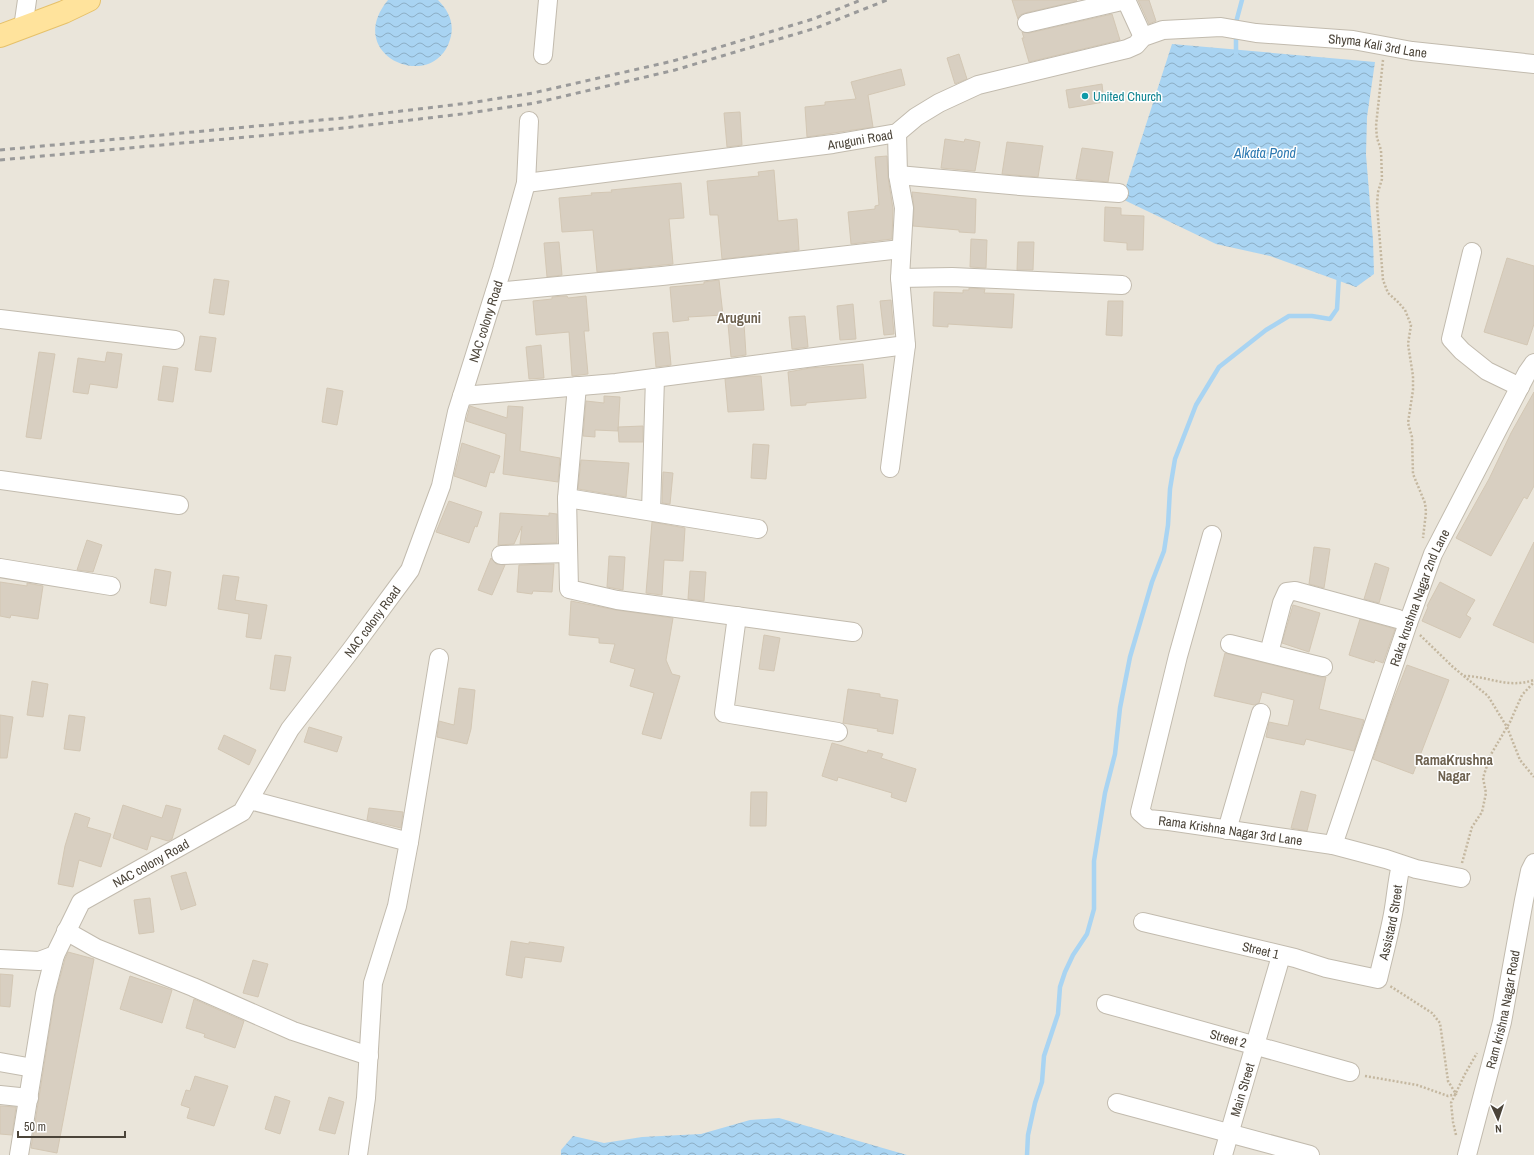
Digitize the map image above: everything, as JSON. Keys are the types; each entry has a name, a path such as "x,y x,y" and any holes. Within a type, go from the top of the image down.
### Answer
{"main road":[{"path":"0,36 64,12 89,0"}],"street":[{"path":"23,28 27,0"},
{"path":"543,55 548,0"},
{"path":"1026,23 1126,0 1143,37"},
{"name":"Aruguni Road","path":"526,184 833,144 897,133 916,117 939,103 978,85 1127,49 1136,45 1143,37 1163,30 1221,27"},
{"name":"Shyma Kali 3rd Lane","path":"1221,27 1256,33 1353,40 1412,51 1534,64"},
{"name":"NAC colony Road","path":"19,1155 45,994 55,955 81,902 242,812 290,729 410,570 441,486 462,396 495,292 526,184 529,121"},
{"path":"890,468 906,344 900,278 904,208 898,175 897,133"},
{"path":"898,175 1119,193"},
{"path":"495,292 662,276 901,249"},
{"path":"1472,252 1451,339 1487,371 1520,387"},
{"path":"900,278 952,277 1122,285"},
{"path":"0,319 175,340"},
{"path":"462,396 655,378 906,344"},
{"path":"1534,348 1534,354"},
{"name":"Raka krushna Nagar 2nd Lane","path":"1332,845 1433,554 1527,373 1534,363"},
{"path":"651,511 655,378"},
{"path":"577,386 567,498 569,589 617,600 853,632"},
{"path":"0,480 179,505"},
{"path":"567,498 758,529"},
{"name":"Rama Krishna Nagar 3rd Lane","path":"1212,535 1178,656 1140,812 1148,819 1332,845 1386,859 1401,865 1461,878"},
{"path":"501,554 568,553"},
{"path":"0,568 111,586"},
{"path":"1269,653 1282,602 1287,592 1295,591 1408,623"},
{"path":"737,616 724,713 838,732"},
{"path":"1230,644 1323,667"},
{"path":"358,1155 366,1098 373,983 397,906 439,658"},
{"path":"1227,830 1261,713"},
{"path":"250,800 409,842"},
{"name":"Ram krishna Nagar Road","path":"1467,1154 1502,1022 1524,900 1530,871 1534,862"},
{"name":"Assistard Street","path":"1378,979 1387,942 1393,912 1397,879 1401,865"},
{"name":"Street 1","path":"1143,922 1281,956 1295,958 1326,968 1378,979"},
{"path":"66,931 96,948 193,987 292,1031 369,1056"},
{"path":"0,959 39,961 55,955"},
{"name":"Main Street","path":"1223,1155 1281,956"},
{"name":"Street 2","path":"1106,1004 1255,1046 1294,1055 1350,1072"},
{"path":"0,1062 33,1068"},
{"path":"0,1095 29,1098"},
{"path":"1117,1103 1310,1155"}],"path":[{"path":"1384,45 1376,126 1377,138 1381,150 1382,179 1378,192 1377,205 1383,280 1388,293 1405,310 1411,325 1408,344 1413,376 1413,390 1408,424 1412,437 1413,474 1425,503 1426,512 1424,544"},
{"path":"1408,623 1433,649 1488,696 1507,727 1520,760 1534,777"},
{"path":"1463,676 1475,676 1497,682 1522,684 1534,681"},
{"path":"1461,878 1462,863 1472,827 1482,812 1486,793 1483,778 1490,756 1507,727 1522,695 1534,681"},
{"path":"1378,979 1432,1013 1440,1023 1448,1081 1456,1094"},
{"path":"1467,1154 1455,1135 1452,1122 1451,1103 1480,1048 1498,1038"},
{"path":"1350,1072 1369,1077 1417,1085 1448,1096 1456,1094"}],"shaded area":[{"path":"0,0 1534,0 1534,1155 0,1155"}],"water":[{"path":"388,0 438,0 445,8 452,26 451,36 442,54 429,64 413,66 397,62 384,52 376,38 377,20"},
{"name":"Alkata Pond","path":"1172,44 1375,62 1367,117 1366,155 1373,240 1374,274 1356,287 1270,256 1216,244 1122,199"},
{"path":"779,1118 907,1155 561,1155 561,1150 573,1136 604,1143 642,1137 701,1134 750,1120"}],"building":[{"path":"1012,0 1077,1 1025,13 1020,15 1018,19"},
{"path":"1138,0 1149,0 1156,21 1149,24"},
{"path":"1112,14 1120,40 1029,62 1022,38 1024,38 1022,32 1029,33"},
{"path":"959,54 967,79 955,84 947,58"},
{"path":"901,69 905,85 868,95 873,127 807,137 805,107 825,105 825,102 856,99 851,82"},
{"name":"United Church","path":"1102,84 1104,102 1069,108 1066,90"},
{"path":"740,112 742,145 727,147 724,113"},
{"path":"945,139 964,142 965,139 980,142 975,171 941,168"},
{"path":"1007,142 1043,146 1038,177 1002,174"},
{"path":"1082,148 1113,152 1108,182 1076,179"},
{"path":"887,156 888,177 893,209 892,239 851,244 848,212 875,209 875,206 879,205 875,157"},
{"path":"774,170 778,221 797,219 799,250 722,259 718,215 710,215 707,181 759,176 758,172"},
{"path":"681,183 684,218 669,219 673,264 597,272 593,230 562,232 559,198 592,195 591,193 612,192 611,190"},
{"path":"912,192 976,199 975,233 913,226 914,208"},
{"path":"1105,207 1121,208 1121,215 1144,216 1143,250 1127,250 1127,243 1104,241"},
{"path":"971,239 987,240 986,268 970,267"},
{"path":"559,242 562,275 547,277 544,243"},
{"path":"1018,242 1034,242 1033,270 1017,270"},
{"path":"1507,258 1534,266 1534,324 1527,345 1484,332"},
{"path":"214,279 229,281 224,315 209,313"},
{"path":"719,280 723,315 688,317 689,320 673,322 670,287 704,284 704,282"},
{"path":"969,288 985,289 984,293 1014,294 1012,328 948,324 948,327 933,326 934,292 963,293 963,290 969,290"},
{"path":"567,296 568,298 586,296 589,331 584,331 588,374 572,376 569,332 536,335 533,301"},
{"path":"891,300 894,334 884,335 880,301"},
{"path":"1108,301 1123,301 1122,336 1106,335"},
{"path":"853,304 856,339 840,340 837,306"},
{"path":"805,316 808,347 792,349 789,317"},
{"path":"744,323 746,355 731,357 728,324"},
{"path":"668,332 671,365 656,367 653,333"},
{"path":"200,336 216,338 211,372 195,370"},
{"path":"541,345 544,378 529,379 526,347"},
{"path":"39,352 55,354 41,439 26,437"},
{"path":"107,352 122,354 117,388 90,384 88,394 73,392 78,358 105,362"},
{"path":"863,364 866,398 806,403 806,405 791,406 788,372 810,368"},
{"path":"163,366 178,368 173,402 158,400"},
{"path":"761,376 764,410 728,412 725,379"},
{"path":"327,388 343,391 337,425 322,422"},
{"path":"1534,392 1534,486 1527,499 1524,497 1491,556 1456,538 1489,479 1511,433"},
{"path":"604,396 620,397 618,431 595,430 595,437 583,436 586,401 604,403"},
{"path":"470,406 507,418 508,406 523,407 520,451 560,458 558,482 503,474 506,434 466,421"},
{"path":"643,426 643,442 619,442 618,427"},
{"path":"462,443 500,456 494,473 490,472 486,487 454,476"},
{"path":"753,444 769,445 766,479 751,478"},
{"path":"581,460 629,463 626,497 578,489"},
{"path":"663,472 673,473 670,504 662,503"},
{"path":"449,501 482,512 469,543 436,532"},
{"path":"500,513 549,516 549,513 557,514 557,543 520,544 522,526 514,544 498,545"},
{"path":"652,522 685,528 683,561 664,560 662,595 646,593"},
{"path":"87,540 102,545 93,572 77,570"},
{"path":"1534,542 1534,643 1493,625"},
{"path":"1314,547 1330,549 1324,588 1309,584"},
{"path":"609,556 625,557 623,590 607,587"},
{"path":"491,558 496,564 505,565 492,595 478,590"},
{"path":"1375,563 1389,568 1379,603 1364,599"},
{"path":"554,564 552,592 533,591 532,594 517,592 519,565"},
{"path":"155,569 171,572 166,606 150,603"},
{"path":"690,571 706,572 704,601 688,599"},
{"path":"223,575 239,577 235,600 267,605 261,639 246,637 249,614 218,609"},
{"path":"0,582 27,586 27,583 43,586 38,619 11,615 10,618 0,616"},
{"path":"1440,582 1475,600 1466,615 1471,618 1460,638 1422,621 1428,607 1427,606"},
{"path":"571,601 616,610 673,618 666,660 672,674 680,676 661,739 642,734 654,693 630,686 635,669 610,662 615,644 599,643 599,638 569,635"},
{"path":"1293,605 1320,613 1309,652 1282,643"},
{"path":"1360,619 1395,629 1383,663 1375,660 1374,663 1349,655"},
{"path":"764,635 780,638 774,671 759,669"},
{"path":"1225,653 1320,677 1326,677 1319,709 1364,720 1354,751 1306,739 1304,745 1266,737 1269,722 1288,726 1294,700 1262,692 1259,703 1254,705 1214,696"},
{"path":"275,655 291,657 285,691 270,689"},
{"path":"1407,665 1449,680 1413,774 1373,759"},
{"path":"32,681 48,684 43,717 27,715"},
{"path":"459,688 475,690 471,729 467,744 437,737 439,721 454,725"},
{"path":"848,689 880,694 880,697 898,700 893,734 877,731 878,729 843,723"},
{"path":"0,715 13,717 7,758 0,758"},
{"path":"69,715 85,717 80,751 64,749"},
{"path":"309,727 342,737 337,752 304,742"},
{"path":"224,735 256,750 249,765 218,749"},
{"path":"832,743 867,753 868,750 883,754 881,758 916,769 906,802 891,797 892,793 838,777 837,781 822,776"},
{"path":"1301,791 1316,795 1307,831 1291,828"},
{"path":"751,792 767,792 766,826 750,826"},
{"path":"123,805 162,818 166,805 181,809 172,839 168,841 151,836 147,850 113,838"},
{"path":"369,808 403,812 401,828 367,820"},
{"path":"75,813 90,818 87,827 111,834 101,867 79,860 73,887 58,884 65,846"},
{"path":"186,872 196,905 181,910 171,876"},
{"path":"150,898 154,932 139,934 134,900"},
{"path":"511,941 564,947 561,962 525,957 522,978 506,975"},
{"path":"68,952 94,959 57,1153 31,1148 55,996"},
{"path":"253,960 268,964 258,997 243,993"},
{"path":"0,974 13,975 10,1007 0,1006"},
{"path":"130,976 172,990 162,1023 120,1009"},
{"path":"194,999 244,1021 235,1048 204,1037 205,1034 186,1028"},
{"path":"195,1076 228,1086 214,1126 187,1118 190,1108 181,1105 186,1090 190,1091"},
{"path":"275,1096 290,1101 280,1134 265,1129"},
{"path":"329,1097 344,1102 335,1134 319,1130"},
{"path":"0,1106 16,1107 12,1135 0,1134"}],"waterway":[{"path":"1235,26 1242,0"},
{"path":"1236,33 1236,55"},
{"path":"1027,1155 1028,1135 1035,1103 1042,1082 1044,1056 1058,1014 1060,987 1073,955 1087,934 1094,909 1094,861 1105,793 1115,754 1120,708 1130,657 1152,582 1164,551 1168,525 1170,489 1175,459 1196,405 1219,367 1266,330 1289,316 1312,316 1330,319 1337,309 1339,275"}],"railway":[{"path":"0,150 343,118 469,103 533,93 673,61 813,19 861,0"},
{"path":"0,160 344,128 470,113 535,103 675,70 816,28 887,0"}],"place":[{"name":"United Church","path":"1085,96"}],"district":[{"name":"Aruguni","path":"739,318"},
{"name":"RamaKrushna Nagar","path":"1454,768"}]}
